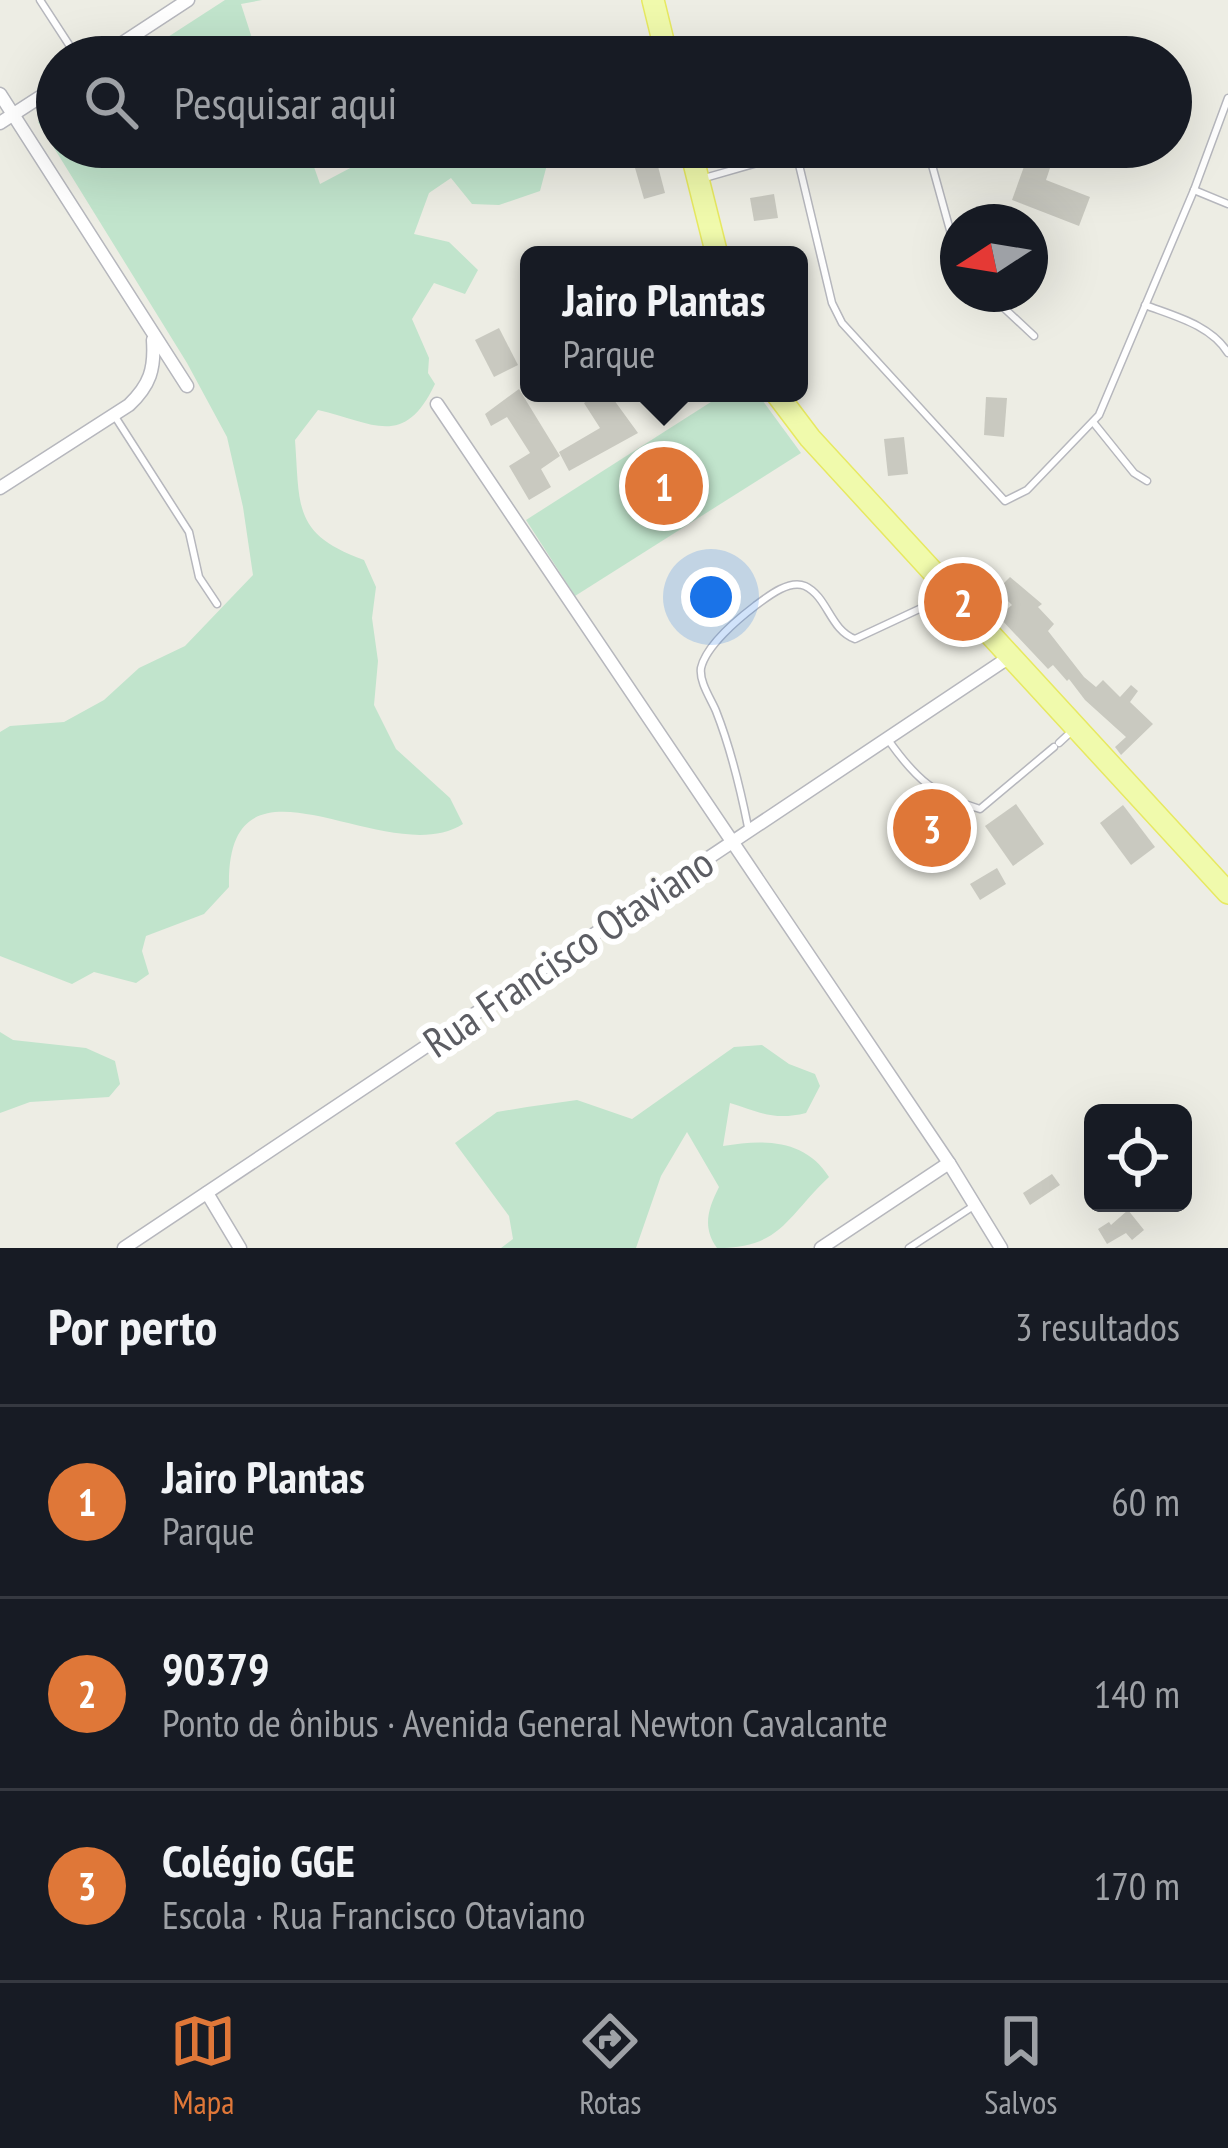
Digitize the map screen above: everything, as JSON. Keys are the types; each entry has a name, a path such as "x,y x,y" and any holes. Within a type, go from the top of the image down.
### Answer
{"main road":[{"path":"653,0 662,36"},
{"path":"695,168 715,246"},
{"path":"783,402 810,438 1012,656 1063,739 1228,893"}],"street":[{"path":"133,36 188,0"},
{"path":"0,94 36,151"},
{"path":"0,123 36,100"},
{"path":"47,168 187,386"},
{"path":"0,488 145,390 152,375 153,336"},
{"path":"437,404 949,1163 1001,1248"},
{"name":"Rua Francisco Otaviano","path":"124,1248 1012,656"},
{"path":"821,1248 949,1163"},
{"path":"208,1193 240,1248"}],"lane":[{"path":"40,0 63,36"},
{"path":"797,168 832,303 842,323 1000,498 1015,499 1093,422 1103,406 1228,98"},
{"path":"698,180 740,168"},
{"path":"933,168 943,204"},
{"path":"1194,190 1228,203"},
{"path":"1145,305 1191,322 1221,341 1228,353"},
{"path":"1008,312 1034,336"},
{"path":"114,415 189,532 199,577 217,604"},
{"path":"1093,422 1134,473 1148,481"},
{"path":"749,832 730,745 702,679 701,667 724,636 761,601 793,585 804,586 817,597 838,628 855,638 954,592"},
{"path":"889,741 928,787 980,809 1063,739"},
{"path":"909,1248 975,1205"}],"green space":[{"path":"225,0 262,0 241,4 251,36 169,36"},
{"path":"66,168 314,168 320,184 350,168 546,168 540,191 499,205 472,204 451,178 429,193 414,234 449,242 478,270 465,294 434,283 412,319 435,384 412,417 399,424 371,425 318,410 295,440 300,501 312,529 364,560 376,587 374,705 396,749 450,798 463,824 431,834 394,833 281,812 253,819 235,842 229,887 204,914 146,936 142,951 149,974 136,983 94,972 72,984 0,956 0,732 10,726 64,722 104,700 139,668 185,646 253,575 227,437"},
{"path":"711,402 764,402 801,453 575,596 526,520"},
{"path":"0,1032 13,1040 86,1048 115,1061 120,1084 109,1097 30,1102 0,1113"},
{"path":"762,1045 789,1064 815,1074 820,1086 806,1113 767,1114 730,1103 723,1146 753,1143 796,1149 829,1177 781,1228 756,1243 717,1248 708,1218 719,1187 687,1132 661,1176 636,1248 501,1248 513,1239 509,1216 455,1143 497,1112 577,1100 632,1119 734,1047"}],"building":[{"path":"635,168 658,168 665,193 644,199"},
{"path":"1023,168 1050,168 1046,180 1090,197 1079,226 1048,214 1048,204 1012,200"},
{"path":"774,194 778,218 754,221 750,198"},
{"path":"499,328 518,365 494,377 475,340"},
{"path":"519,389 520,402 527,402 560,456 541,469 551,487 529,500 509,466 530,453 507,417 491,426 485,414"},
{"path":"986,397 1007,398 1004,437 984,435"},
{"path":"615,402 638,433 569,471 559,452 600,428 584,403"},
{"path":"904,437 908,474 888,476 884,439"},
{"path":"1010,577 1042,604 1038,607 1054,624 1048,631 1084,677 1096,687 1103,680 1120,697 1131,685 1138,691 1130,702 1153,724 1121,755 1115,747 1126,737 1053,665 1048,669 998,616 1012,605 997,590"},
{"path":"1016,804 1044,844 1013,866 985,826"},
{"path":"1123,805 1155,847 1131,865 1100,823"},
{"path":"997,868 1006,884 980,900 970,884"},
{"path":"1052,1174 1060,1185 1030,1205 1023,1193"},
{"path":"1130,1212 1144,1230 1132,1240 1126,1233 1107,1244 1098,1229"}],"place":[{"name":"Jairo Plantas","path":"664,486"},
{"name":"90379","path":"963,602"},
{"name":"Colégio GGE","path":"932,828"}]}
